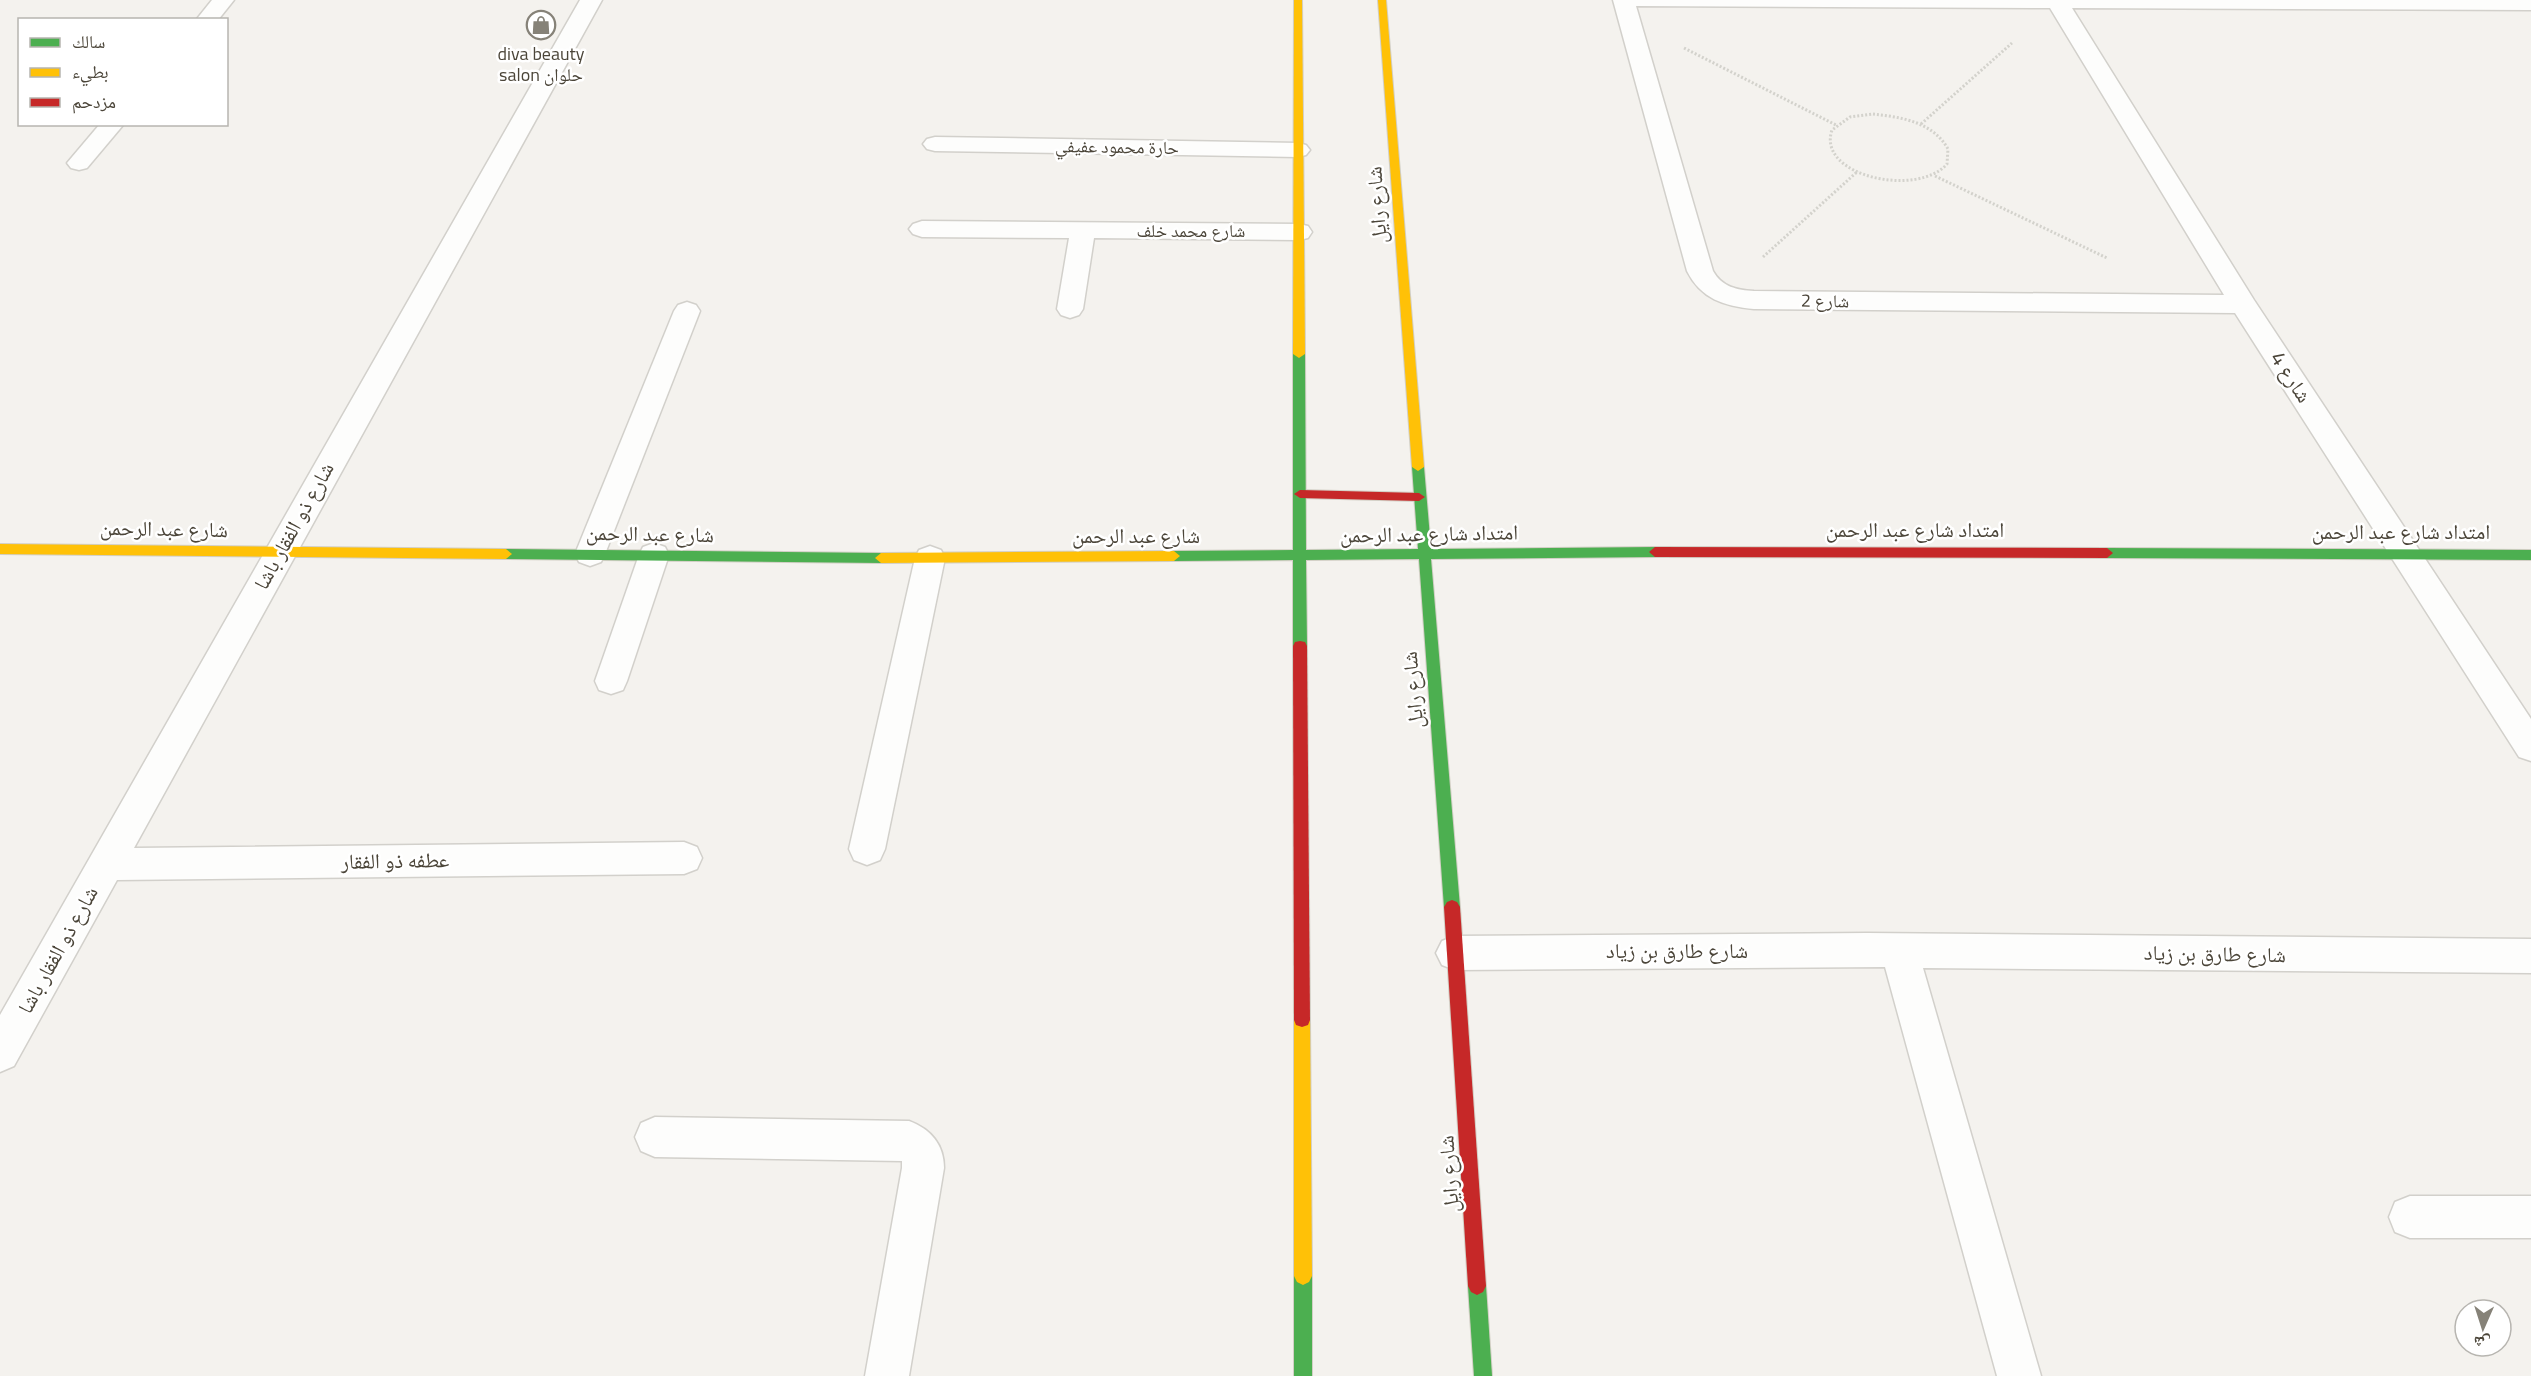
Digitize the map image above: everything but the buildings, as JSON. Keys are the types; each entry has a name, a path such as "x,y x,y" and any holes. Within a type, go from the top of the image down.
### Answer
{"street":[{"path":"208,18 223,0"},
{"name":"شارع ذو الفقار باشا","path":"0,1053 591,0"},
{"path":"1298,0 1303,1376"},
{"name":"شارع رايل","path":"1382,0 1455,953 1483,1376"},
{"path":"1722,294 1711,288 1700,271 1631,7 2057,1 2517,3"},
{"name":"شارع 4","path":"2057,1 2243,304 2531,747"},
{"path":"79,163 111,126"},
{"name":"حارة محمود عفيفي","path":"935,144 1298,150"},
{"name":"شارع محمد خلف","path":"922,229 1299,232"},
{"path":"1070,309 1083,230"},
{"name":"شارع 2","path":"1722,294 1737,299 1754,300 2243,304"},
{"path":"590,554 687,311"},
{"path":"1300,494 1419,497"},
{"name":"شارع عبد الرحمن","path":"0,549 930,558 1300,556"},
{"name":"امتداد شارع عبد الرحمن","path":"1300,556 1774,551 2531,555"},
{"path":"611,681 654,555"},
{"path":"867,849 930,558"},
{"name":"عطفه ذو الفقار","path":"106,864 684,858"},
{"path":"1899,951 2019,1376"},
{"name":"شارع طارق بن زياد","path":"1455,953 1899,951 2531,957"},
{"path":"655,1137 909,1141 920,1150 924,1159 923,1168 887,1376"},
{"path":"2410,1217 2531,1217"}],"path":[{"path":"1921,124 2057,1"},
{"path":"1631,7 1836,125"},
{"path":"1873,114 1897,116 1921,124 1936,133 1946,145 1950,157 1946,167 1935,176 1918,180 1898,182 1858,171 1833,153 1829,143 1830,133 1836,125 1851,117 1873,114"},
{"path":"1722,294 1858,171"},
{"path":"1935,176 2117,263"}],"traffic: fast":[{"path":"1299,354 1300,646"},
{"path":"1418,467 1452,907"},
{"path":"1174,556 1655,552"},
{"path":"2107,553 2531,555"},
{"path":"506,554 881,558"},
{"path":"1303,1276 1303,1376"},
{"path":"1477,1286 1483,1376"}],"traffic: slow":[{"path":"1298,0 1299,354"},
{"path":"1382,0 1418,467"},
{"path":"0,549 506,554"},
{"path":"881,558 1174,556"},
{"path":"1302,1020 1303,1276"}],"traffic: jam":[{"path":"1300,494 1419,497"},
{"path":"1655,552 2107,553"},
{"path":"1300,646 1302,1020"},
{"path":"1452,907 1477,1286"}],"place":[{"name":"diva beauty salon حلوان","path":"541,25"}]}
